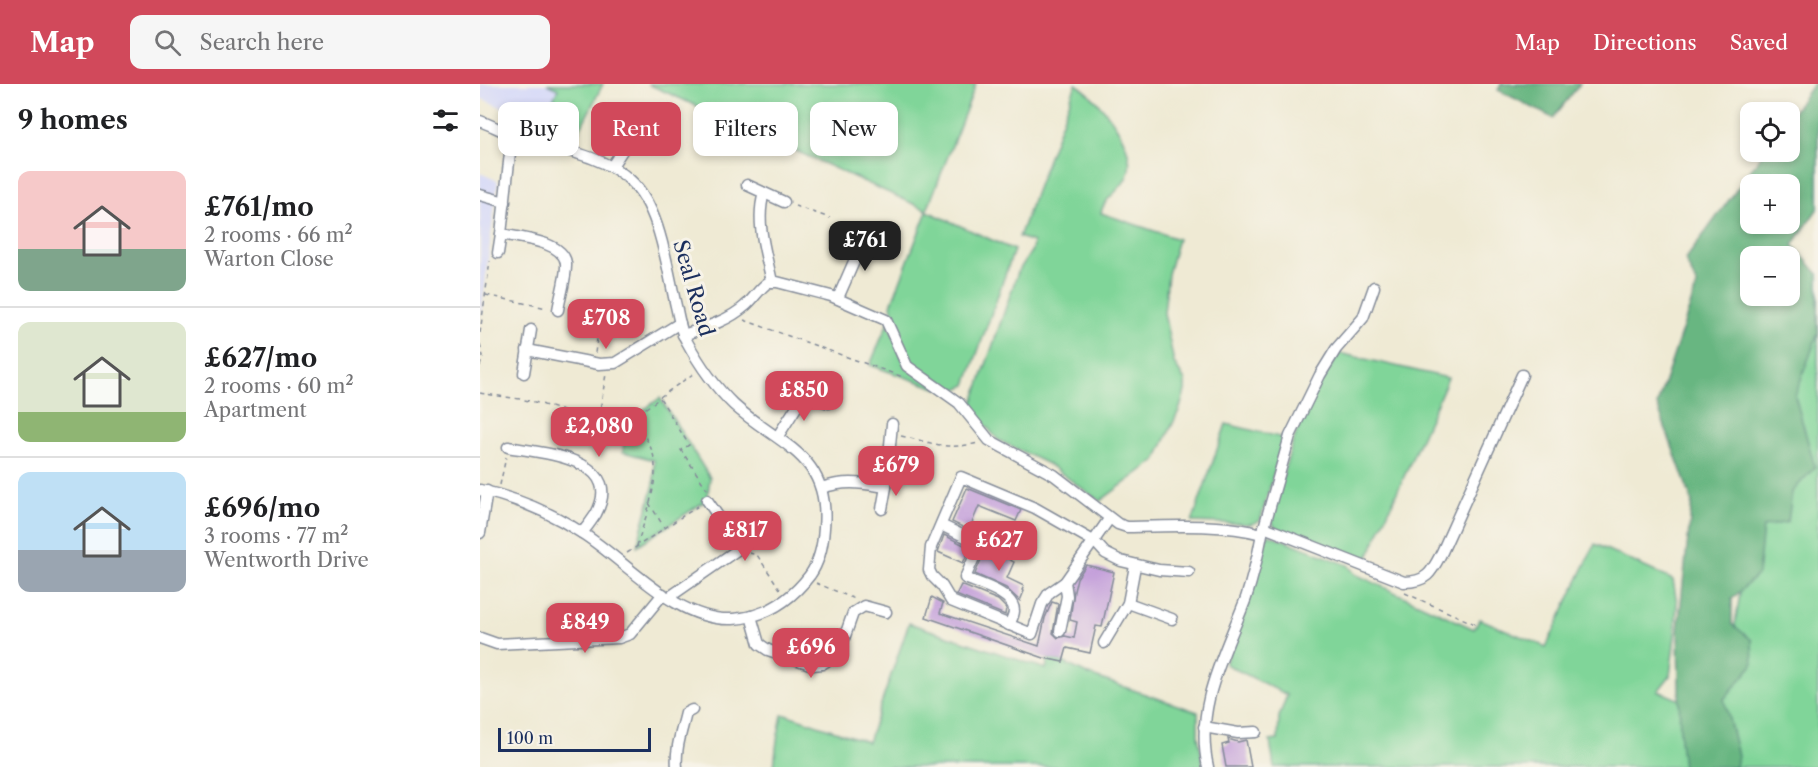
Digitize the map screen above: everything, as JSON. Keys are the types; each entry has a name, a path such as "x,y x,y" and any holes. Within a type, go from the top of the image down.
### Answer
{"street":[{"name":"Seal Road","path":"480,121 498,129"},
{"path":"498,253 510,156"},
{"name":"Seal Road","path":"483,490 515,500 582,533 618,558 665,596 691,612 712,618 732,619 751,616 776,607 799,590 814,568 823,544 825,518 821,488 808,462 794,448 735,406 715,385 682,329 654,216 646,197 612,166 579,156"},
{"path":"612,166 619,156"},
{"path":"747,185 784,202"},
{"path":"764,193 760,213 761,225 772,282"},
{"path":"480,195 505,202"},
{"path":"854,229 879,240"},
{"path":"501,234 552,246 561,252 566,264 558,310"},
{"path":"838,298 866,234"},
{"path":"527,350 608,364 615,363 682,329 705,327 732,315 745,306 766,284 772,282 838,298 888,322 907,366 959,403 989,440 1054,475 1109,519 1127,527 1205,527 1263,531 1404,582 1420,580 1427,576 1442,552 1522,375"},
{"path":"1208,767 1205,755 1204,726 1209,695 1247,595 1287,445 1296,421 1320,375 1336,350 1363,318 1374,286"},
{"path":"524,373 531,330"},
{"path":"778,436 804,395 829,403"},
{"path":"882,510 891,429"},
{"path":"508,447 568,458 582,463 595,474 600,484 601,496 597,513 582,533"},
{"path":"1109,519 1095,542 1065,582 1049,593 1042,604 1032,634 951,601 928,570 931,547 961,477 1035,508 1095,542 1105,553 1135,566 1189,572"},
{"path":"821,488 839,482 858,482 886,487"},
{"path":"480,533 483,490"},
{"path":"480,638 497,644 619,638 630,634 665,596 740,548 707,500"},
{"path":"941,525 980,544 965,578 1005,595 1012,603 1014,612 1009,625"},
{"path":"1104,643 1128,603 1135,566"},
{"path":"1060,632 1067,596 1065,582"},
{"path":"1128,603 1172,619"},
{"path":"751,616 759,644 768,650 813,664 822,664 839,653 853,613 864,606 886,612"},
{"path":"677,767 676,760 686,713 692,710"},
{"path":"1204,726 1238,733 1256,732"}],"path":[{"path":"784,202 830,218"},
{"path":"480,333 491,252 498,253"},
{"path":"732,315 910,379"},
{"path":"480,345 483,356 480,366"},
{"path":"599,417 608,364"},
{"path":"480,393 614,420 632,418 703,368"},
{"path":"618,558 707,500 707,488 681,450 688,445 660,398"},
{"path":"632,418 654,455 656,468 638,546"},
{"path":"891,429 942,447 966,446 989,440"},
{"path":"498,495 508,447"},
{"path":"649,502 665,528"},
{"path":"740,548 757,555 786,600"},
{"path":"806,580 862,601 864,606"},
{"path":"1402,592 1477,625"}],"shaded area":[{"path":"480,84 603,84 594,102 591,102 591,108 579,131 579,102 498,102 498,106 480,98"},
{"path":"480,173 498,181 480,322"}],"green space":[{"path":"547,84 603,84 594,102 591,102 591,108 579,131 579,102 552,102 558,89"},
{"path":"648,84 976,84 927,210 798,152 798,102 693,102 693,104"},
{"path":"1076,84 1107,113 1124,141 1128,155 1129,168 1125,180 1102,208 1101,213 1178,239 1168,274 1164,313 1174,363 1185,381 1185,391 1180,408 1156,460 1100,501 1048,464 998,440 971,408 1018,272 1032,250 1033,242 1019,237"},
{"path":"1501,84 1580,84 1553,118 1498,90"},
{"path":"1813,84 1818,84 1818,208 1794,246 1740,246 1740,306 1800,306 1800,253 1818,274 1818,333 1795,396 1815,467 1792,492 1788,522 1763,527 1758,574 1732,599 1732,624 1752,640 1753,665 1724,699 1738,755 1736,767 1683,767 1680,740 1678,630 1692,501 1657,405 1697,285 1685,260 1740,185 1740,234 1800,234 1800,174 1748,174 1757,162 1800,162 1800,102"},
{"path":"927,211 1014,250 966,385 956,390 916,367 908,357 891,305"},
{"path":"1818,291 1818,767 1732,767 1720,701 1746,556"},
{"path":"888,322 903,359 939,389 870,365"},
{"path":"1339,353 1448,378 1365,564 1275,527 1272,522 1296,433 1308,405"},
{"path":"660,398 710,478 707,500 637,546 654,484 654,460 623,452 626,418 632,418"},
{"path":"1226,424 1284,438 1260,521 1251,524 1192,522"},
{"path":"1268,534 1348,565 1355,574 1474,629 1480,619 1546,647 1595,544 1673,580 1677,603 1670,676 1658,691 1702,709 1690,767 1274,767 1270,741 1278,740 1279,717 1287,695 1225,664 1247,606"},
{"path":"909,623 1046,669 1048,659 1063,662 1089,675 1198,712 1198,736 1204,767 774,767 782,715 868,742"}],"building":[{"path":"967,488 1021,510 1016,521 979,506 969,530 952,522"},
{"path":"944,535 970,548 963,563 938,552"},
{"path":"986,548 1014,562 1007,578 1024,586 1020,601 1006,588 975,574"},
{"path":"1086,565 1114,572 1102,627 1096,626 1090,653 1067,648 1063,662 1044,658 926,617 932,597 943,603 940,613 1039,646 1045,618 1052,602 1058,604 1053,633 1058,638 1065,636 1074,638 1077,622 1070,620 1074,591 1077,578"},
{"path":"961,585 998,600 1006,608 1005,615 956,595"},
{"path":"1228,739 1238,742 1246,740 1251,767 1226,767 1222,745 1229,743"}]}
